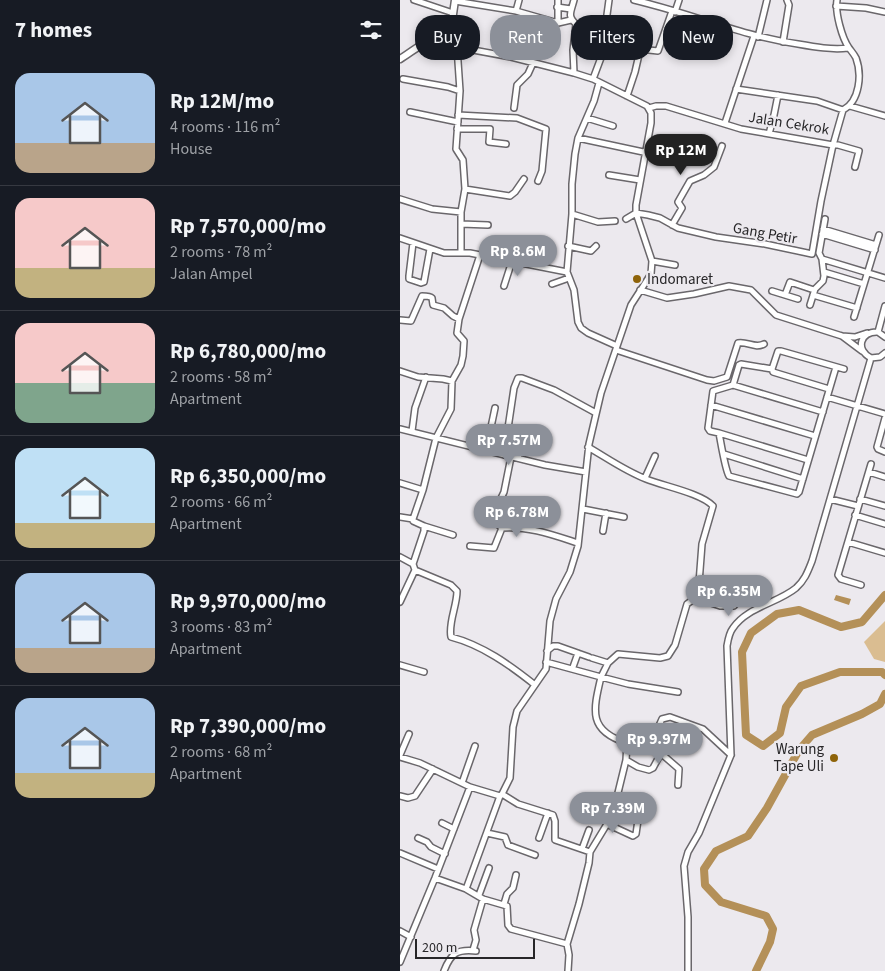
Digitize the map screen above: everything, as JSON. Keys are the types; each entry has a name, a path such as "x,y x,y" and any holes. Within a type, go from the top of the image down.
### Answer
{"main road":[{"path":"452,13 455,0"},
{"path":"400,59 415,49"}],"street":[{"path":"414,0 452,13"},
{"path":"455,0 530,15"},
{"path":"516,11 519,0"},
{"path":"558,0 558,15"},
{"path":"561,22 571,20 574,0"},
{"path":"593,79 605,47 609,0"},
{"path":"634,0 782,42 832,49 848,48"},
{"path":"653,50 658,51 678,0"},
{"path":"725,123 767,0"},
{"path":"782,42 789,5 787,0"},
{"path":"885,12 836,3 840,26 848,48 856,58 859,72 858,90 850,106 885,116"},
{"path":"557,7 572,10"},
{"path":"466,889 501,795 510,778 513,728 517,711 546,669 550,621 556,600 570,572 578,543 588,447 601,393 631,305 651,274 652,260 636,213 636,197 651,124 649,108 645,104 593,79 511,57 480,51"},
{"path":"458,60 460,91 456,149 463,160 465,189 461,212 462,253"},
{"path":"573,60 574,73"},
{"path":"628,96 637,60"},
{"path":"514,108 517,85 528,74 533,64"},
{"path":"403,79 460,91"},
{"path":"599,83 578,138 572,184 572,214 567,272 574,290 578,322 581,328 617,348 710,381 727,377 738,343 757,346 764,344"},
{"path":"736,89 817,101 843,110"},
{"path":"769,134 778,95"},
{"name":"Jalan Cekrok","path":"649,108 666,106 741,129 833,145 843,110 850,106"},
{"path":"410,112 458,122"},
{"path":"458,115 517,118 546,129 542,171 538,181"},
{"path":"587,118 613,126"},
{"path":"457,129 490,129 489,142 506,144"},
{"path":"578,138 662,156"},
{"path":"833,145 859,151 855,167"},
{"name":"Gang Petir","path":"636,213 655,216 672,225 716,237 765,244 812,254 833,145"},
{"path":"672,225 682,208 678,202 685,187 690,181 704,175 714,167 722,146"},
{"path":"609,176 640,180"},
{"path":"465,189 510,196 516,192 524,179"},
{"path":"400,199 432,209 461,212"},
{"path":"626,219 636,213"},
{"path":"572,214 598,222 615,221"},
{"path":"810,305 814,293 822,281 824,272 819,253 825,219"},
{"path":"462,224 488,225"},
{"path":"823,232 875,248"},
{"path":"854,317 879,235"},
{"path":"400,238 444,253 462,253 567,272"},
{"path":"413,243 409,278 414,281 424,282 430,249"},
{"path":"568,246 591,251 596,246"},
{"path":"413,519 423,490 436,438 450,409 452,381 463,356 464,341 457,332 459,318 480,256"},
{"path":"652,260 675,265"},
{"path":"822,260 885,278"},
{"path":"504,286 512,261"},
{"path":"824,272 864,284"},
{"path":"552,284 569,278"},
{"path":"784,295 790,282 814,293 857,308"},
{"path":"640,290 667,298 729,286 751,290 776,316 842,336 855,337 878,332 885,337"},
{"path":"772,291 798,299"},
{"path":"400,320 411,321 422,296 430,296 432,298 432,305 444,308 452,316 459,318"},
{"path":"878,332 885,306"},
{"path":"862,352 861,342 867,333"},
{"path":"842,336 871,358 885,354"},
{"path":"772,369 776,354 781,351 844,369"},
{"path":"688,971 688,917 684,866 688,852 699,833 731,755 727,646 730,632 745,617 795,589 805,577 812,561 871,358"},
{"path":"733,385 739,365 741,364 772,369 775,373 830,389"},
{"path":"719,433 726,471 729,476 794,494 799,492 836,367"},
{"path":"400,371 418,377 452,381"},
{"path":"412,431 415,408 426,377"},
{"path":"504,455 509,414 518,378 548,387 596,413"},
{"path":"808,460 710,431 708,428 713,391 733,385 823,412"},
{"path":"827,397 885,414"},
{"path":"711,405 815,436"},
{"path":"486,451 495,408"},
{"path":"885,421 877,447 885,452"},
{"path":"400,429 511,457 586,472"},
{"path":"518,458 524,434"},
{"path":"588,447 621,467 645,478 696,496 713,506 702,544 698,596 687,604 675,645 668,656 660,658 618,654 608,663 600,677 597,693 596,714 598,724 608,736 627,743 642,742 650,746 680,769 678,785"},
{"path":"724,454 803,479"},
{"path":"645,478 654,456"},
{"path":"511,457 504,492 494,513 496,523 502,528 534,530 578,543"},
{"path":"861,585 838,575 871,464"},
{"path":"869,472 885,477"},
{"path":"400,483 423,490"},
{"path":"830,499 858,506"},
{"path":"860,499 885,506"},
{"path":"583,509 624,517"},
{"path":"603,531 606,513"},
{"path":"855,515 885,524"},
{"path":"400,517 413,519 413,521 424,526 453,535"},
{"path":"400,602 415,570 413,564 424,526"},
{"path":"470,546 494,548 502,528"},
{"path":"848,542 885,553"},
{"path":"400,557 413,564"},
{"path":"415,570 451,585 457,591 457,601 450,632 451,637 476,646 511,666 535,685"},
{"path":"400,587 406,589"},
{"path":"696,598 720,606 734,606 749,588"},
{"path":"547,652 553,646 556,646 608,663"},
{"path":"573,667 578,653"},
{"path":"546,662 628,684 678,692"},
{"path":"400,665 424,672"},
{"path":"650,746 662,719 670,717 703,729 731,755"},
{"path":"409,734 400,756 420,763 470,787 501,795 518,804 548,813 554,817 555,840 590,852"},
{"path":"568,971 569,955 567,944 579,904 590,852 607,824 615,805 626,760 627,743"},
{"path":"462,783 475,746"},
{"path":"626,760 638,767 649,770 653,768 660,753"},
{"path":"400,796 408,798 415,796 433,769"},
{"path":"400,962 412,937 470,787"},
{"path":"539,838 548,813"},
{"path":"607,824 633,836 636,834 639,813"},
{"path":"442,823 454,829"},
{"path":"582,849 589,830"},
{"path":"487,833 505,838 508,845 535,855"},
{"path":"418,838 445,854"},
{"path":"400,854 438,869"},
{"path":"444,971 447,963 461,950 475,951 476,940 474,930 489,868"},
{"path":"504,904 507,894 512,889 516,875"},
{"path":"435,878 466,889 481,897 504,904 508,909 509,928 567,944"},
{"path":"400,931 412,937"}],"shaded area":[{"path":"836,595 851,599 849,605 834,600"},
{"path":"885,621 885,662 874,659 864,642"}],"waterway":[{"path":"885,595 862,622 841,627 799,610 777,614 751,633 742,652 746,735 763,746 780,733 786,707 801,686 840,672 882,672 885,675"},
{"path":"756,971 770,942 773,929 766,916 721,902 705,885 704,869 716,851 748,836 767,808 799,750 812,735 862,714 880,704 885,694"}],"place":[{"name":"Indomaret","path":"637,279"},
{"name":"Warung Tape Uli","path":"834,758"}]}
